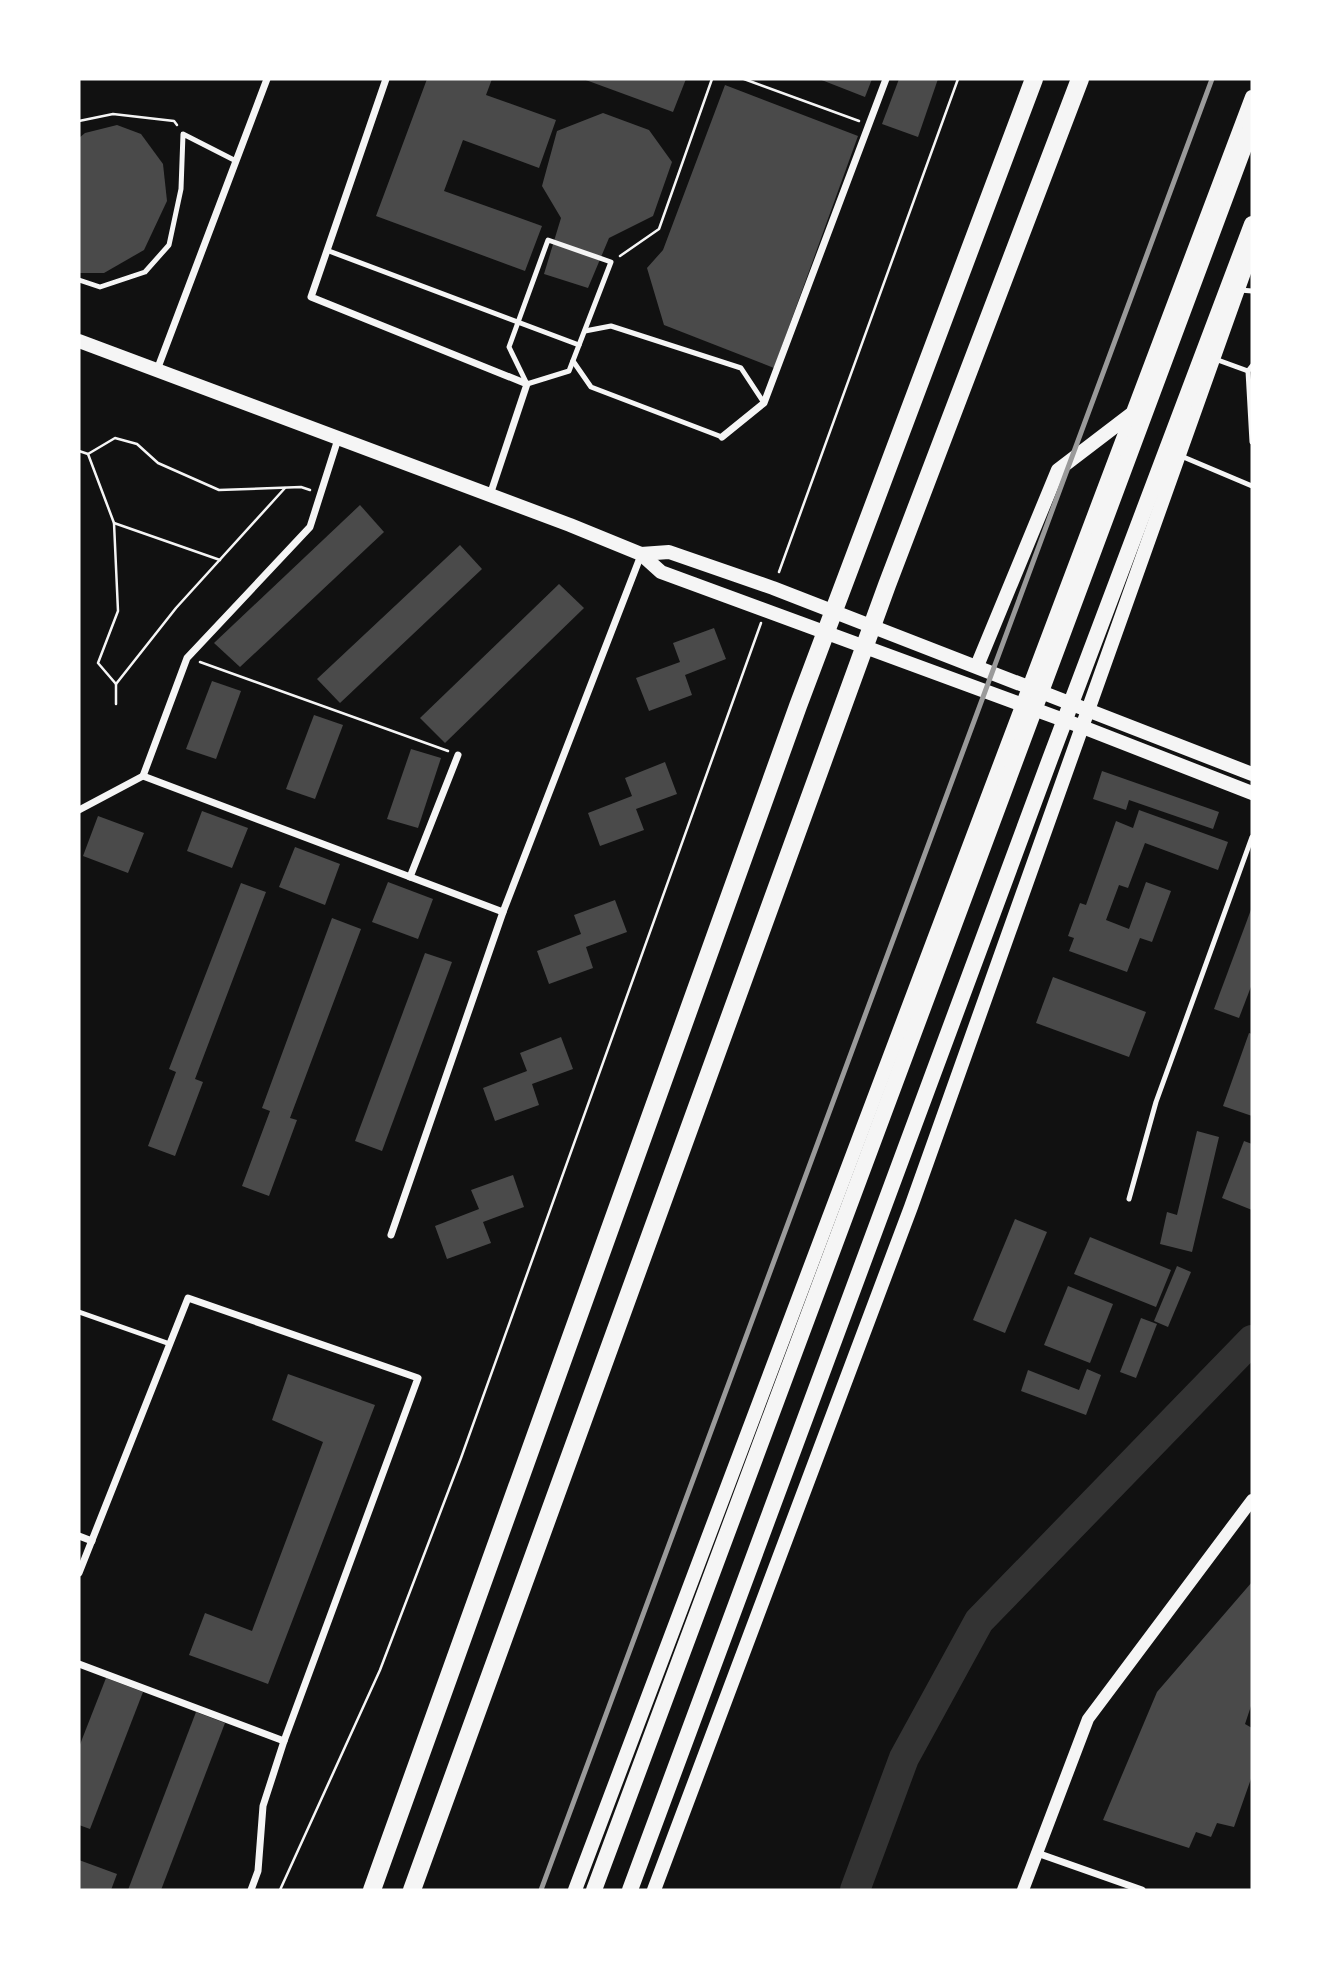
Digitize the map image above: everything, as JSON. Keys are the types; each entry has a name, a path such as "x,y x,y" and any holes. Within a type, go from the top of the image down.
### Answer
{"highway":[{"path":"372,1890 798,706 1034,79"},
{"path":"412,1890 887,584 1080,79"},
{"path":"594,1890 1252,126"},
{"path":"630,1890 1045,772 1252,224"}],"main road":[{"path":"575,1890 1252,97"},
{"path":"654,1890 911,1206 1252,250"},
{"path":"79,341 641,554 661,572 1022,704 1252,793"},
{"path":"977,666 1058,470 1130,415"},
{"path":"641,554 669,552 773,589 1030,686 1252,774"}],"street":[{"path":"157,370 267,79"},
{"path":"386,79 329,251 310,297 527,384 490,496"},
{"path":"722,437 764,403 886,79"},
{"path":"79,810 143,776 187,658 310,527 338,439"},
{"path":"391,1235 503,912 641,554"},
{"path":"410,877 458,755"},
{"path":"143,776 503,912"},
{"path":"79,1573 188,1298 418,1378 284,1741 263,1806 258,1871 251,1890"},
{"path":"1023,1890 1088,1719 1252,1503"},
{"path":"79,1536 92,1541"},
{"path":"79,1664 284,1741"},
{"path":"1037,1853 1142,1890"}],"lane":[{"path":"79,280 100,287 145,272 169,245 181,189 183,134 236,161"},
{"path":"548,240 611,262 569,371 527,384 509,346 548,240"},
{"path":"329,251 579,345"},
{"path":"1237,289 1252,291"},
{"path":"585,331 611,326 741,368 764,403"},
{"path":"1212,358 1250,369 1252,442"},
{"path":"573,361 591,387 722,437"},
{"path":"1177,455 1252,486"},
{"path":"1129,1199 1156,1102 1252,836"},
{"path":"79,1312 170,1344"}],"path":[{"path":"611,262 659,229 712,79"},
{"path":"744,79 869,124"},
{"path":"773,589 958,79"},
{"path":"79,121 113,114 174,121 183,134"},
{"path":"79,451 88,454 115,438 137,444 158,463 219,490 301,487 320,493"},
{"path":"88,454 114,523 118,611 98,663 116,684"},
{"path":"116,704 116,684 169,617 286,487"},
{"path":"114,523 220,560"},
{"path":"280,1890 380,1670 461,1458 765,610"},
{"path":"187,658 458,755"}],"building":[{"path":"427,79 492,79 486,95 556,120 539,168 463,140 444,191 542,226 525,271 376,216"},
{"path":"583,79 686,79 673,112"},
{"path":"819,79 872,79 865,97"},
{"path":"899,79 938,79 918,137 882,124"},
{"path":"725,85 858,136 774,368 664,325 647,268 663,250"},
{"path":"603,113 649,130 672,162 653,216 609,238 588,288 544,274 561,218 542,186 557,131"},
{"path":"117,125 141,134 163,164 167,201 144,250 104,273 79,273 79,138 85,133"},
{"path":"360,505 384,532 240,667 214,643"},
{"path":"460,545 482,569 340,703 317,679"},
{"path":"559,584 584,608 445,743 420,718"},
{"path":"714,628 726,659 685,675 692,695 649,711 636,678 680,662 673,643"},
{"path":"212,681 241,691 216,759 186,749"},
{"path":"314,715 343,725 315,799 286,789"},
{"path":"411,749 441,758 418,828 387,819"},
{"path":"665,762 677,794 636,809 644,830 600,846 588,813 632,796 625,778"},
{"path":"1102,771 1219,812 1213,829 1129,800 1126,810 1093,799"},
{"path":"1139,810 1228,842 1218,870 1145,843 1128,888 1119,885 1106,920 1129,929 1146,882 1171,891 1152,942 1140,938 1127,972 1069,951 1074,938 1068,936 1080,903 1086,905 1116,821 1133,828"},
{"path":"202,811 248,828 232,868 187,851"},
{"path":"98,816 144,833 128,873 83,856"},
{"path":"295,847 340,864 325,905 279,887"},
{"path":"388,882 433,899 418,939 372,922"},
{"path":"241,883 266,892 195,1079 203,1082 175,1156 148,1146 176,1072 169,1069"},
{"path":"615,900 627,932 586,947 593,968 549,984 537,951 581,934 574,915"},
{"path":"1252,907 1252,984 1239,1018 1214,1009"},
{"path":"332,918 361,929 290,1118 297,1120 269,1196 242,1186 270,1111 262,1108"},
{"path":"425,953 452,962 382,1151 355,1141"},
{"path":"1053,977 1146,1012 1129,1057 1036,1023"},
{"path":"1249,1033 1252,1034 1252,1116 1223,1106"},
{"path":"561,1037 573,1069 532,1084 539,1105 495,1121 483,1088 527,1071 520,1053"},
{"path":"1197,1131 1219,1137 1192,1252 1160,1244 1167,1212 1177,1215"},
{"path":"1244,1141 1252,1144 1252,1210 1222,1198"},
{"path":"513,1175 524,1207 483,1222 491,1243 447,1259 435,1226 479,1209 471,1190"},
{"path":"1015,1219 1047,1232 1005,1333 973,1320"},
{"path":"1090,1237 1171,1270 1156,1307 1074,1274"},
{"path":"1177,1266 1191,1272 1168,1327 1154,1321"},
{"path":"1068,1286 1113,1304 1090,1363 1044,1345"},
{"path":"1141,1318 1157,1324 1136,1378 1120,1372"},
{"path":"1087,1369 1101,1375 1086,1415 1021,1391 1028,1370 1079,1390"},
{"path":"288,1374 375,1405 268,1684 189,1655 205,1613 252,1631 323,1442 272,1420"},
{"path":"1252,1582 1252,1703 1245,1724 1252,1728 1252,1776 1234,1827 1217,1823 1211,1837 1196,1832 1189,1848 1103,1820 1157,1692"},
{"path":"106,1678 143,1692 90,1829 79,1825 79,1747"},
{"path":"196,1712 225,1723 161,1890 128,1890"},
{"path":"79,1860 117,1874 111,1890 79,1890"}],"waterway":[{"path":"855,1890 904,1758 979,1621 1252,1340"}],"railway":[{"path":"541,1890 1212,79"}]}
